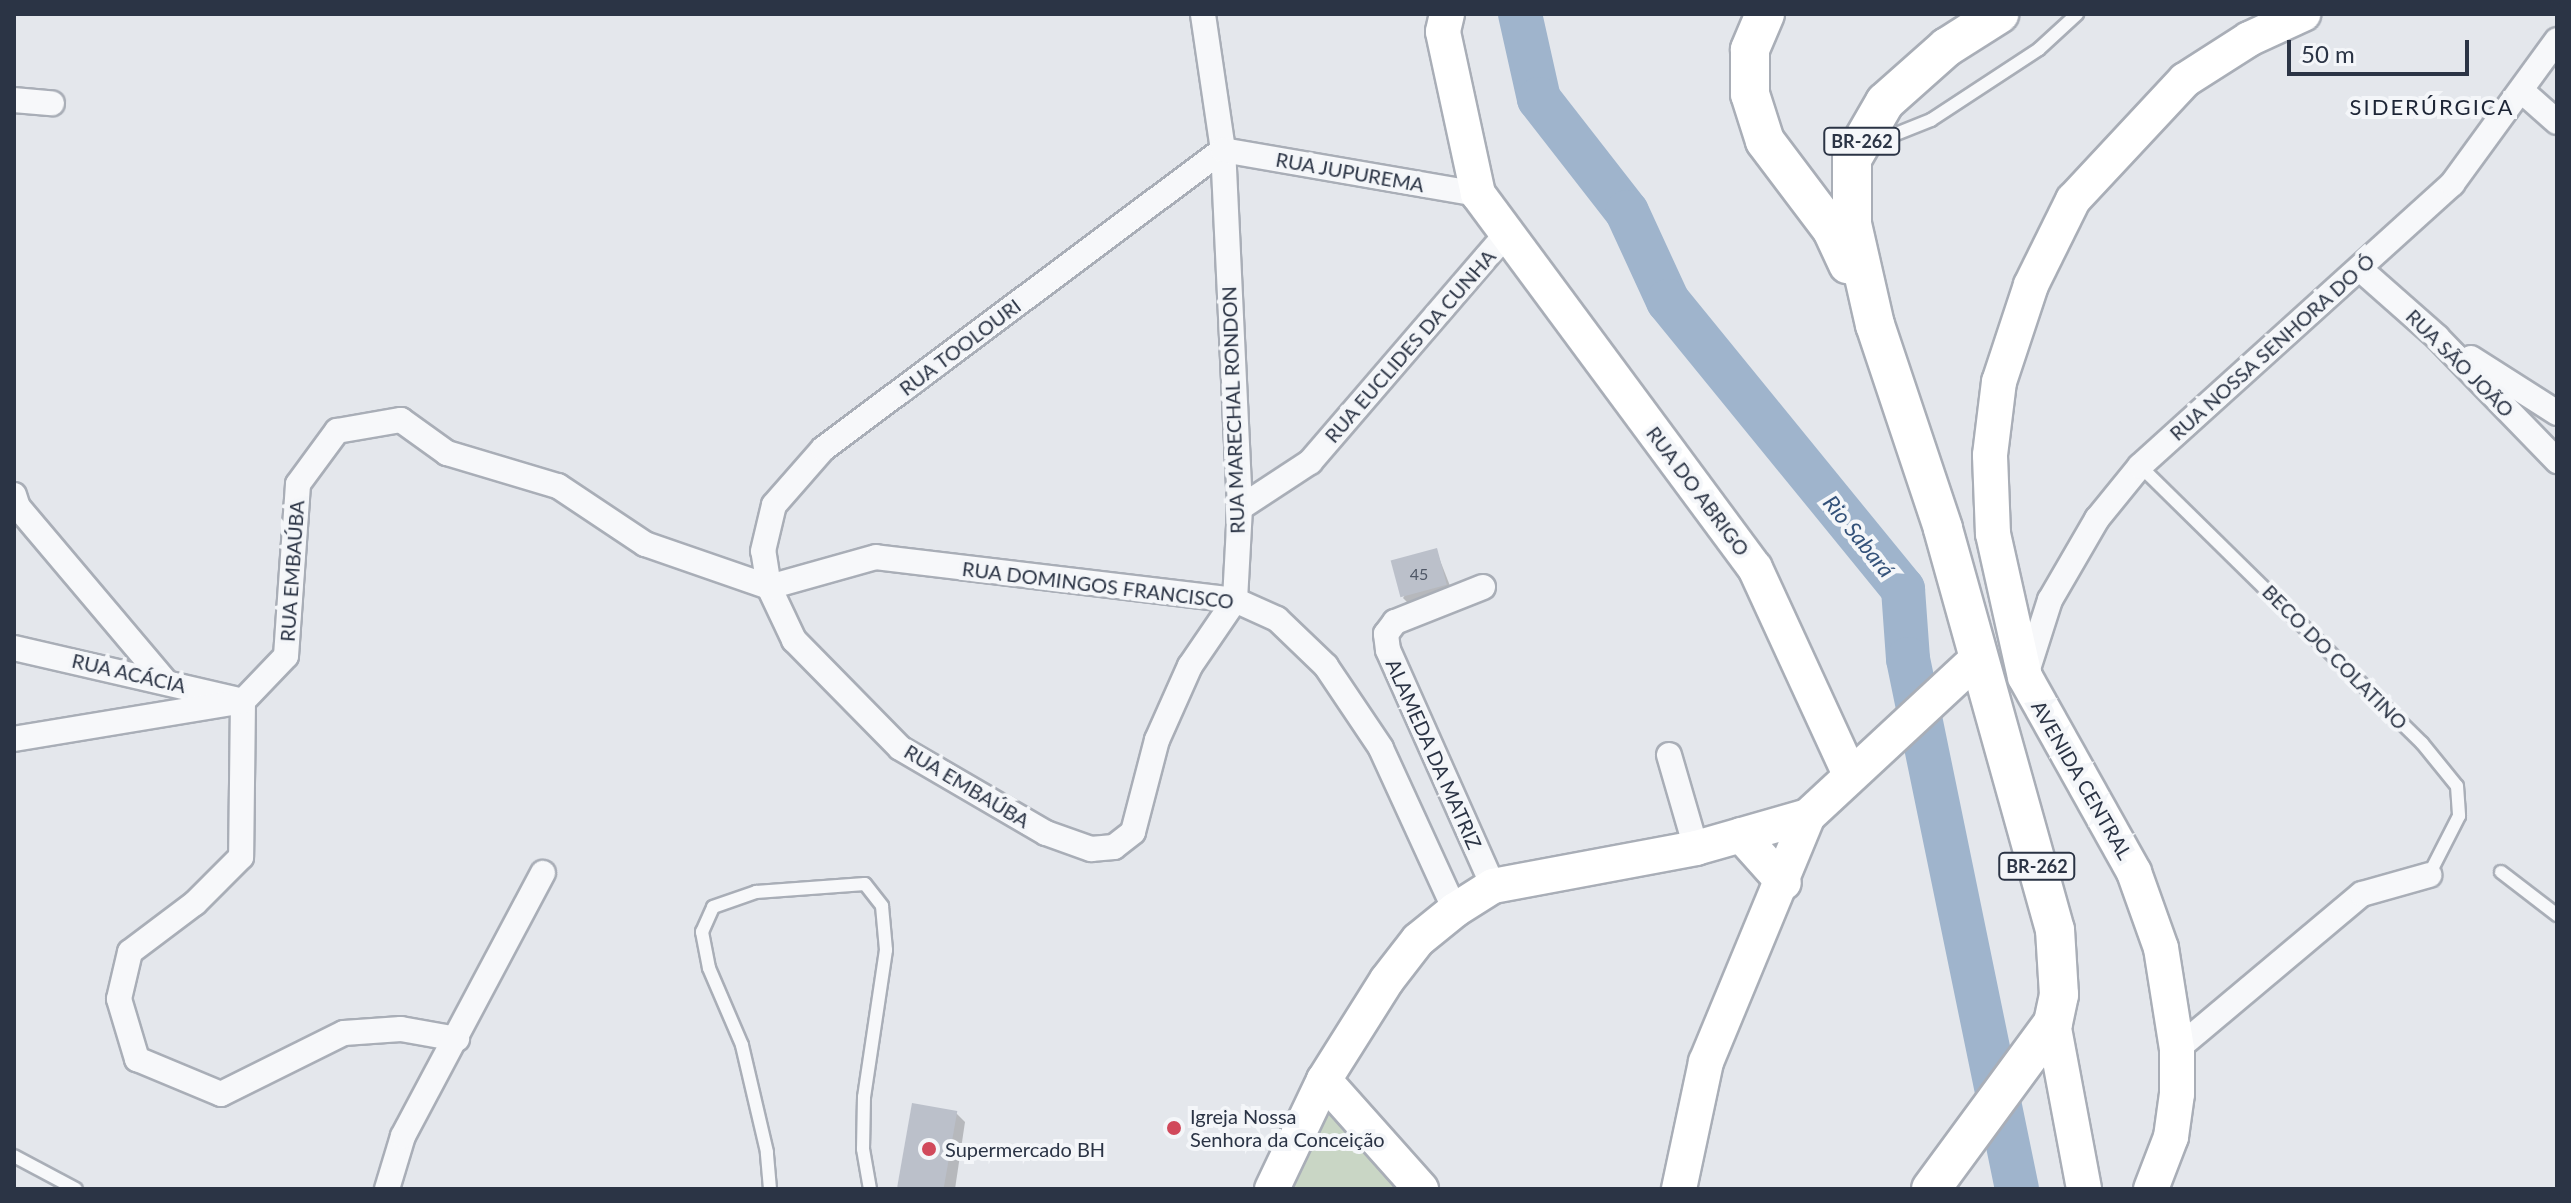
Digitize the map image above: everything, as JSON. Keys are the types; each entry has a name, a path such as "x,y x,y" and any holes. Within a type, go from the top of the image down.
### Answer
{"main road":[{"name":"BR-262","path":"1765,14 1750,50 1750,94 1765,141 1832,230 1875,325"},
{"name":"BR-262","path":"1931,1189 1951,1157 2022,1069 2053,1023 2059,995 2055,930 1965,668 1943,528 1875,325 1852,224 1855,154 1885,102 1947,47 1999,14"},
{"path":"1795,177 1855,154"}],"street":[{"name":"RUA MARECHAL RONDON","path":"1203,14 1223,150 1240,508 1235,600"},
{"name":"RUA EUCLIDES DA CUNHA","path":"1240,508 1310,462 1506,234 1478,194 1443,32 1447,14"},
{"name":"AVENIDA CENTRAL","path":"2155,1186 2171,1137 2177,1049 2161,948 2134,872 2025,677 1993,534 1990,455 1999,382 2031,285 2073,200 2134,130 2185,80 2249,39 2303,14"},
{"name":"RUA NOSSA SENHORA DO Ó","path":"2025,677 2050,600 2097,519 2140,466 2271,344 2360,269 2452,184 2523,92 2557,40"},
{"path":"2523,92 2557,122"},
{"path":"14,100 52,103"},
{"name":"RUA JUPUREMA","path":"1223,150 1478,194"},
{"name":"RUA TOOLOURI","path":"769,587 763,551 774,505 823,449 1223,150"},
{"name":"RUA DO ABRIGO","path":"1506,234 1755,568 1849,772"},
{"name":"RUA SÃO JOÃO","path":"2360,269 2437,337 2557,461"},
{"path":"2437,337 2557,413"},
{"name":"RUA EMBAÚBA","path":"243,701 286,656 298,484 337,431 401,420 447,453 558,486 645,544 769,587 794,640 900,748 1046,833 1091,849 1114,847 1133,832 1157,740 1184,678 1235,600"},
{"path":"14,495 18,507 165,681"},
{"name":"RUA DOMINGOS FRANCISCO","path":"769,587 876,557 1235,600 1277,619 1326,666 1381,748 1455,910"},
{"name":"ALAMEDA DA MATRIZ","path":"1483,587 1395,622 1386,634 1388,650 1493,886"},
{"name":"RUA ACÁCIA","path":"14,648 243,701"},
{"path":"1679,1189 1706,1062 1784,883 1808,816 1849,772 1965,668"},
{"path":"14,739 243,701 241,857 195,903 130,952 119,999 137,1059 221,1094 344,1033 401,1029 457,1039"},
{"path":"1669,755 1696,848"},
{"path":"1272,1189 1324,1080 1387,980 1418,940 1455,910 1493,886 1696,848 1808,816"},
{"path":"1741,835 1784,883"},
{"path":"387,1189 403,1136 543,873"},
{"path":"2177,1049 2362,894 2429,875"},
{"path":"2053,1023 2084,1189"},
{"path":"1324,1080 1421,1189"}],"lane":[{"path":"1855,154 1931,120 2039,49 2077,14"},
{"name":"BECO DO COLATINO","path":"2140,466 2422,743 2457,786 2459,816 2429,875"},
{"path":"2501,872 2557,915"},
{"path":"770,1189 767,1152 742,1045 709,968 702,932 713,907 756,892 865,884 882,906 886,950 864,1097 863,1149 870,1189"},
{"path":"14,1156 76,1189"}],"green space":[{"path":"1333,1107 1404,1189 1282,1189"}],"building":[{"path":"1437,548 1447,585 1400,597 1391,560"},
{"name":"Supermercado BH","path":"912,1103 957,1111 944,1189 897,1187"}],"waterway":[{"name":"Rio Sabará","path":"1520,14 1539,99 1627,212 1668,301 1903,589 1908,659 2017,1189"}],"place":[{"name":"Igreja Nossa Senhora da Conceição","path":"1174,1128"},
{"name":"Supermercado BH","path":"929,1149"}],"district":[{"name":"SIDERÚRGICA","path":"2432,107"}]}
